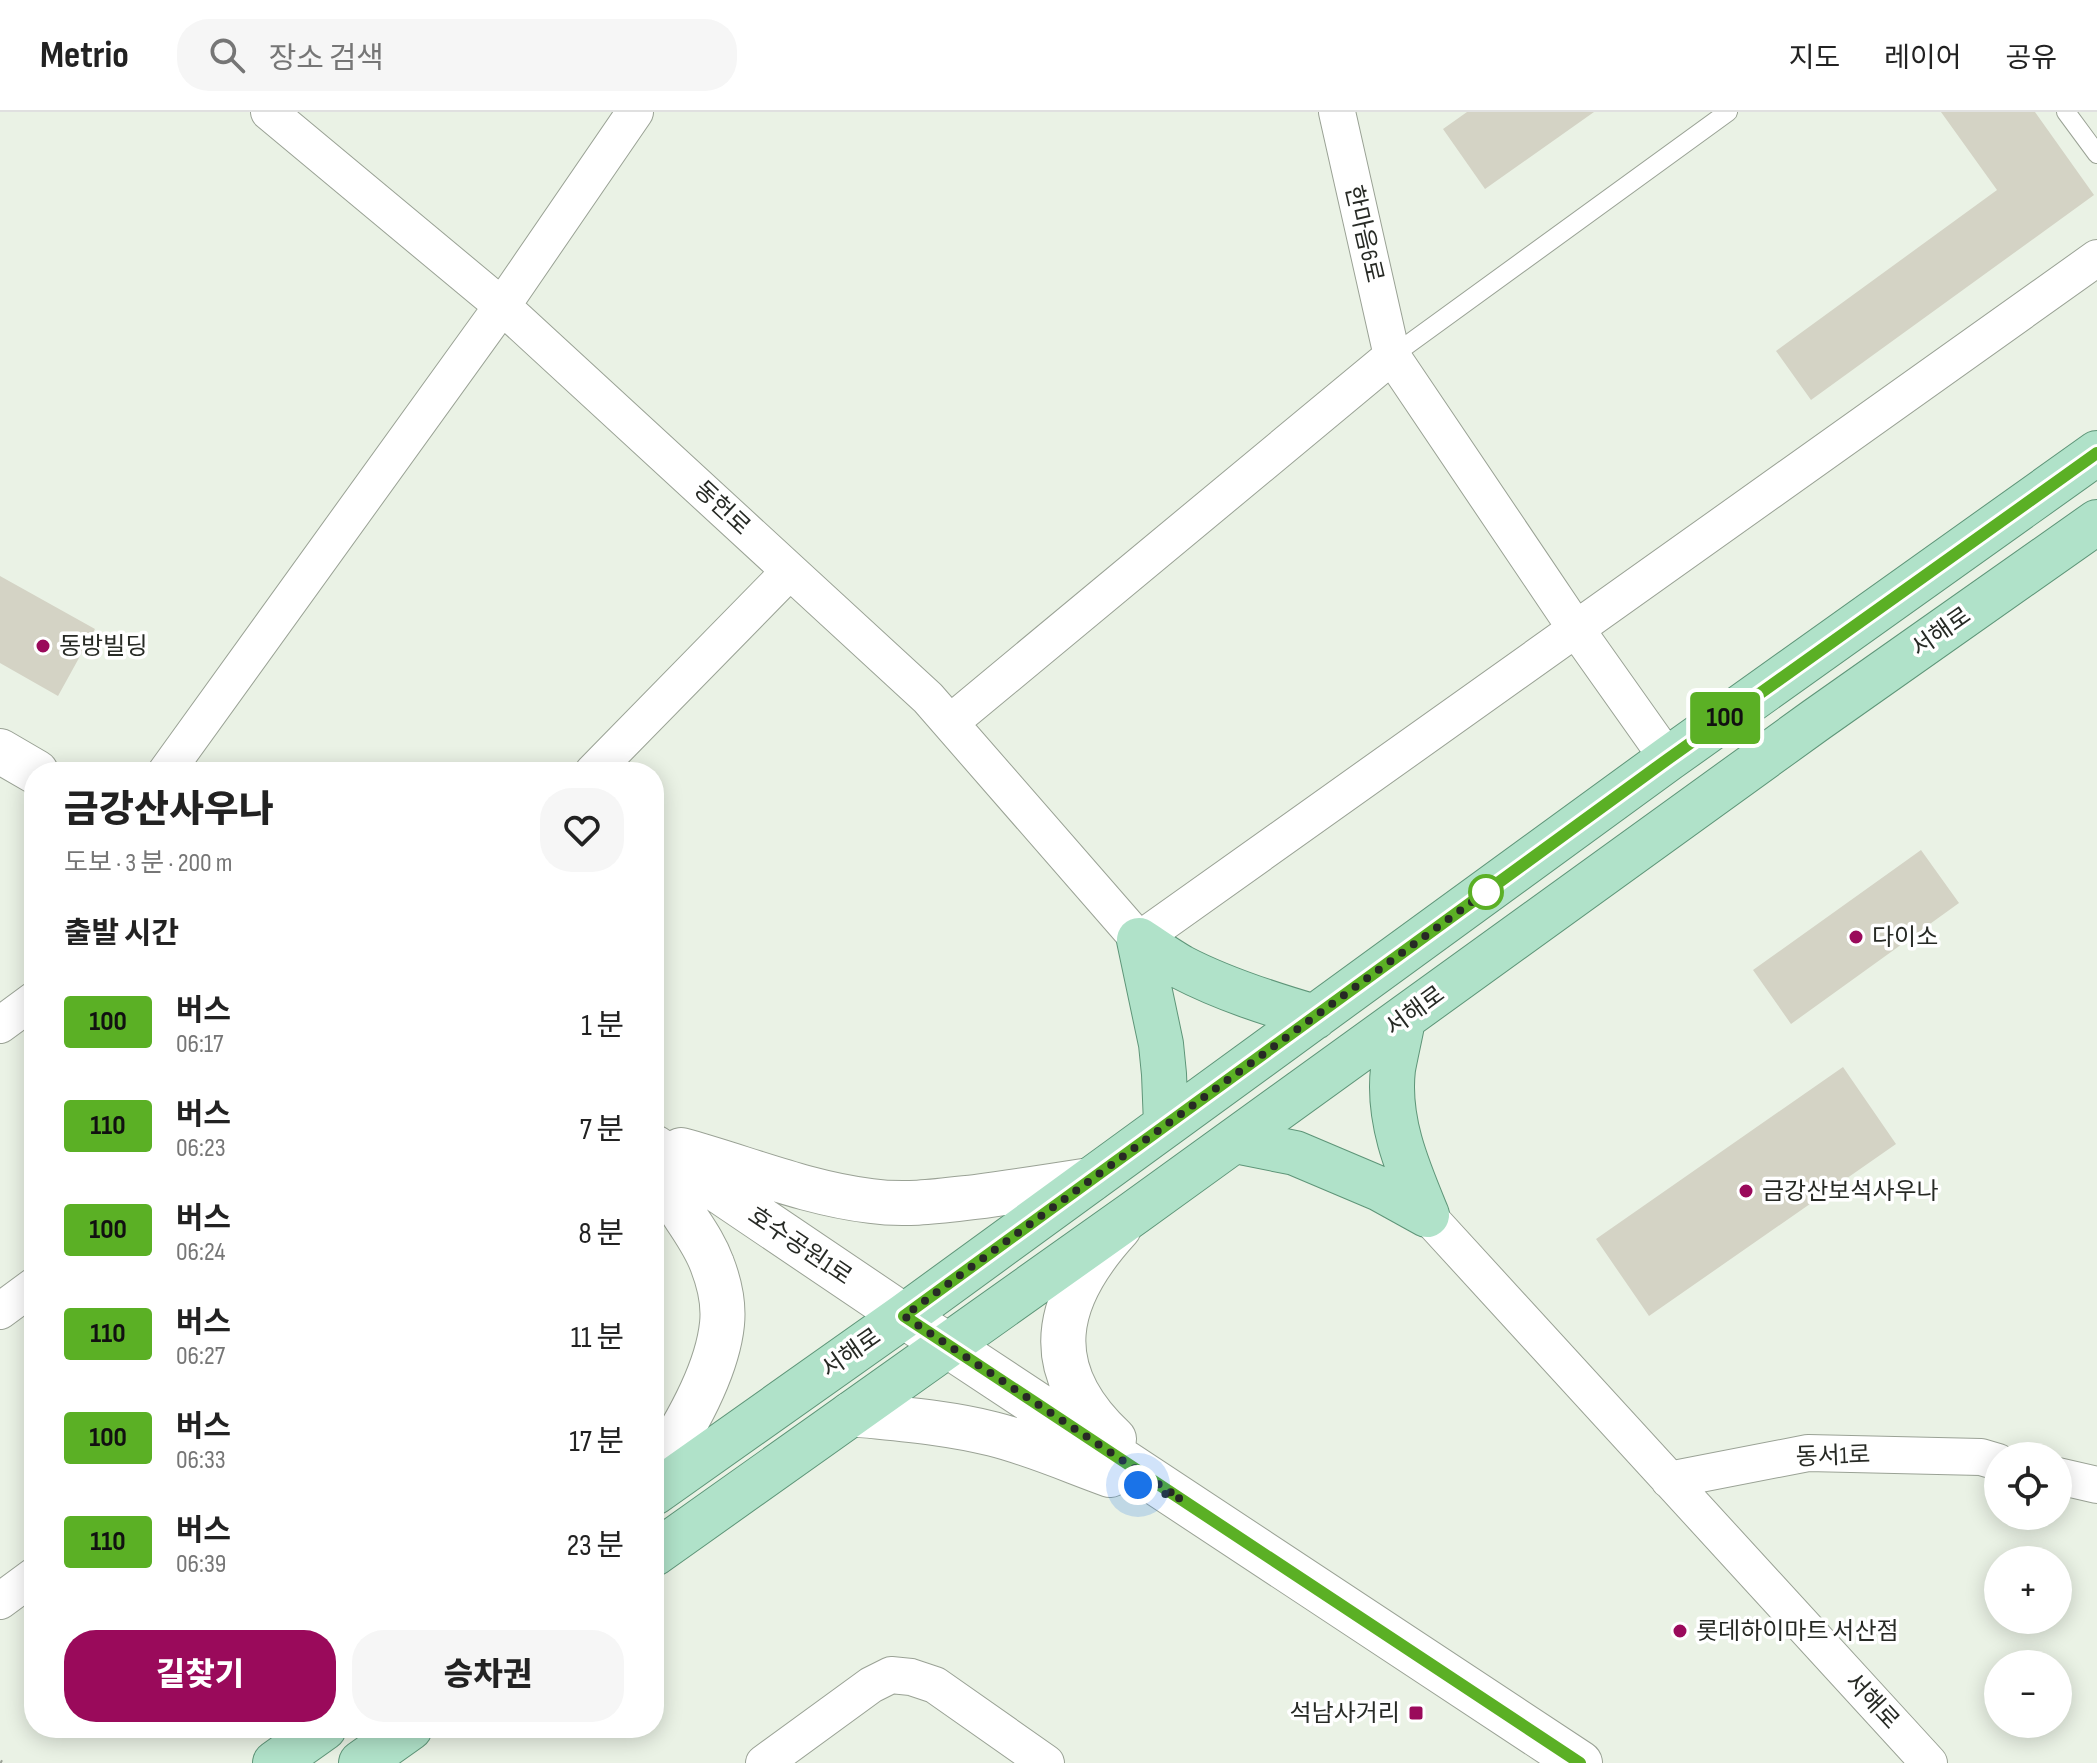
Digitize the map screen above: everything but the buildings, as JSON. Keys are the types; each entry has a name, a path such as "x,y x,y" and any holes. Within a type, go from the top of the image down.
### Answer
{"main road":[{"name":"서해로","path":"664,1486 904,1316 1668,759 2097,453"},
{"name":"서해로","path":"664,1547 1130,1217 1816,720 2097,522"},
{"path":"0,751 24,765"},
{"path":"1139,940 1205,978 1315,1017"},
{"path":"1139,940 1161,1044 1166,1124"},
{"path":"1403,1020 1393,1071 1396,1130 1408,1170 1427,1215"},
{"path":"1235,1141 1295,1153 1380,1189 1427,1215"},
{"path":"664,1147 826,1193 871,1201 943,1201 1090,1180"},
{"name":"호수공원1로","path":"664,1152 947,1345 1181,1499"},
{"path":"664,1180 712,1264 718,1284 722,1323 717,1347 697,1399 664,1458"},
{"path":"1130,1217 1103,1247 1074,1291 1063,1330 1066,1367 1072,1385 1098,1425 1181,1499 1580,1763"},
{"path":"851,1414 933,1423 994,1434 1181,1499"},
{"path":"275,1763 310,1738"},
{"path":"361,1763 396,1738"}],"street":[{"name":"동헌로","path":"269,112 502,306 928,698 1139,940"},
{"path":"173,762 502,306 635,112"},
{"name":"한마음6로","path":"1337,112 1392,356"},
{"path":"1139,940 2097,258"},
{"path":"951,722 1392,356 1576,629 1668,759"},
{"path":"603,762 790,571"},
{"name":"서해로","path":"1427,1215 1929,1763"},
{"path":"0,1311 24,1293"},
{"name":"동서1로","path":"1669,1480 1808,1453 1984,1458"},
{"path":"2072,1479 2097,1485"},
{"path":"0,1601 24,1583"},
{"path":"764,1763 871,1685 891,1675 911,1677 935,1685 1046,1763"}],"lane":[{"path":"1392,356 1728,112"},
{"path":"2066,112 2097,154"}],"bus line":[{"name":"100","path":"1580,1763 904,1316 1668,759 2097,453"}],"place":[{"name":"동방빌딩","path":"43,646"},
{"name":"다이소","path":"1856,937"},
{"name":"금강산보석사우나","path":"1746,1191"},
{"name":"롯데하이마트 서산점","path":"1680,1631"},
{"name":"석남사거리","path":"1416,1713"}],"route":[{"path":"1138,1485 1181,1499 904,1316 1491,888 1486,892"}]}
